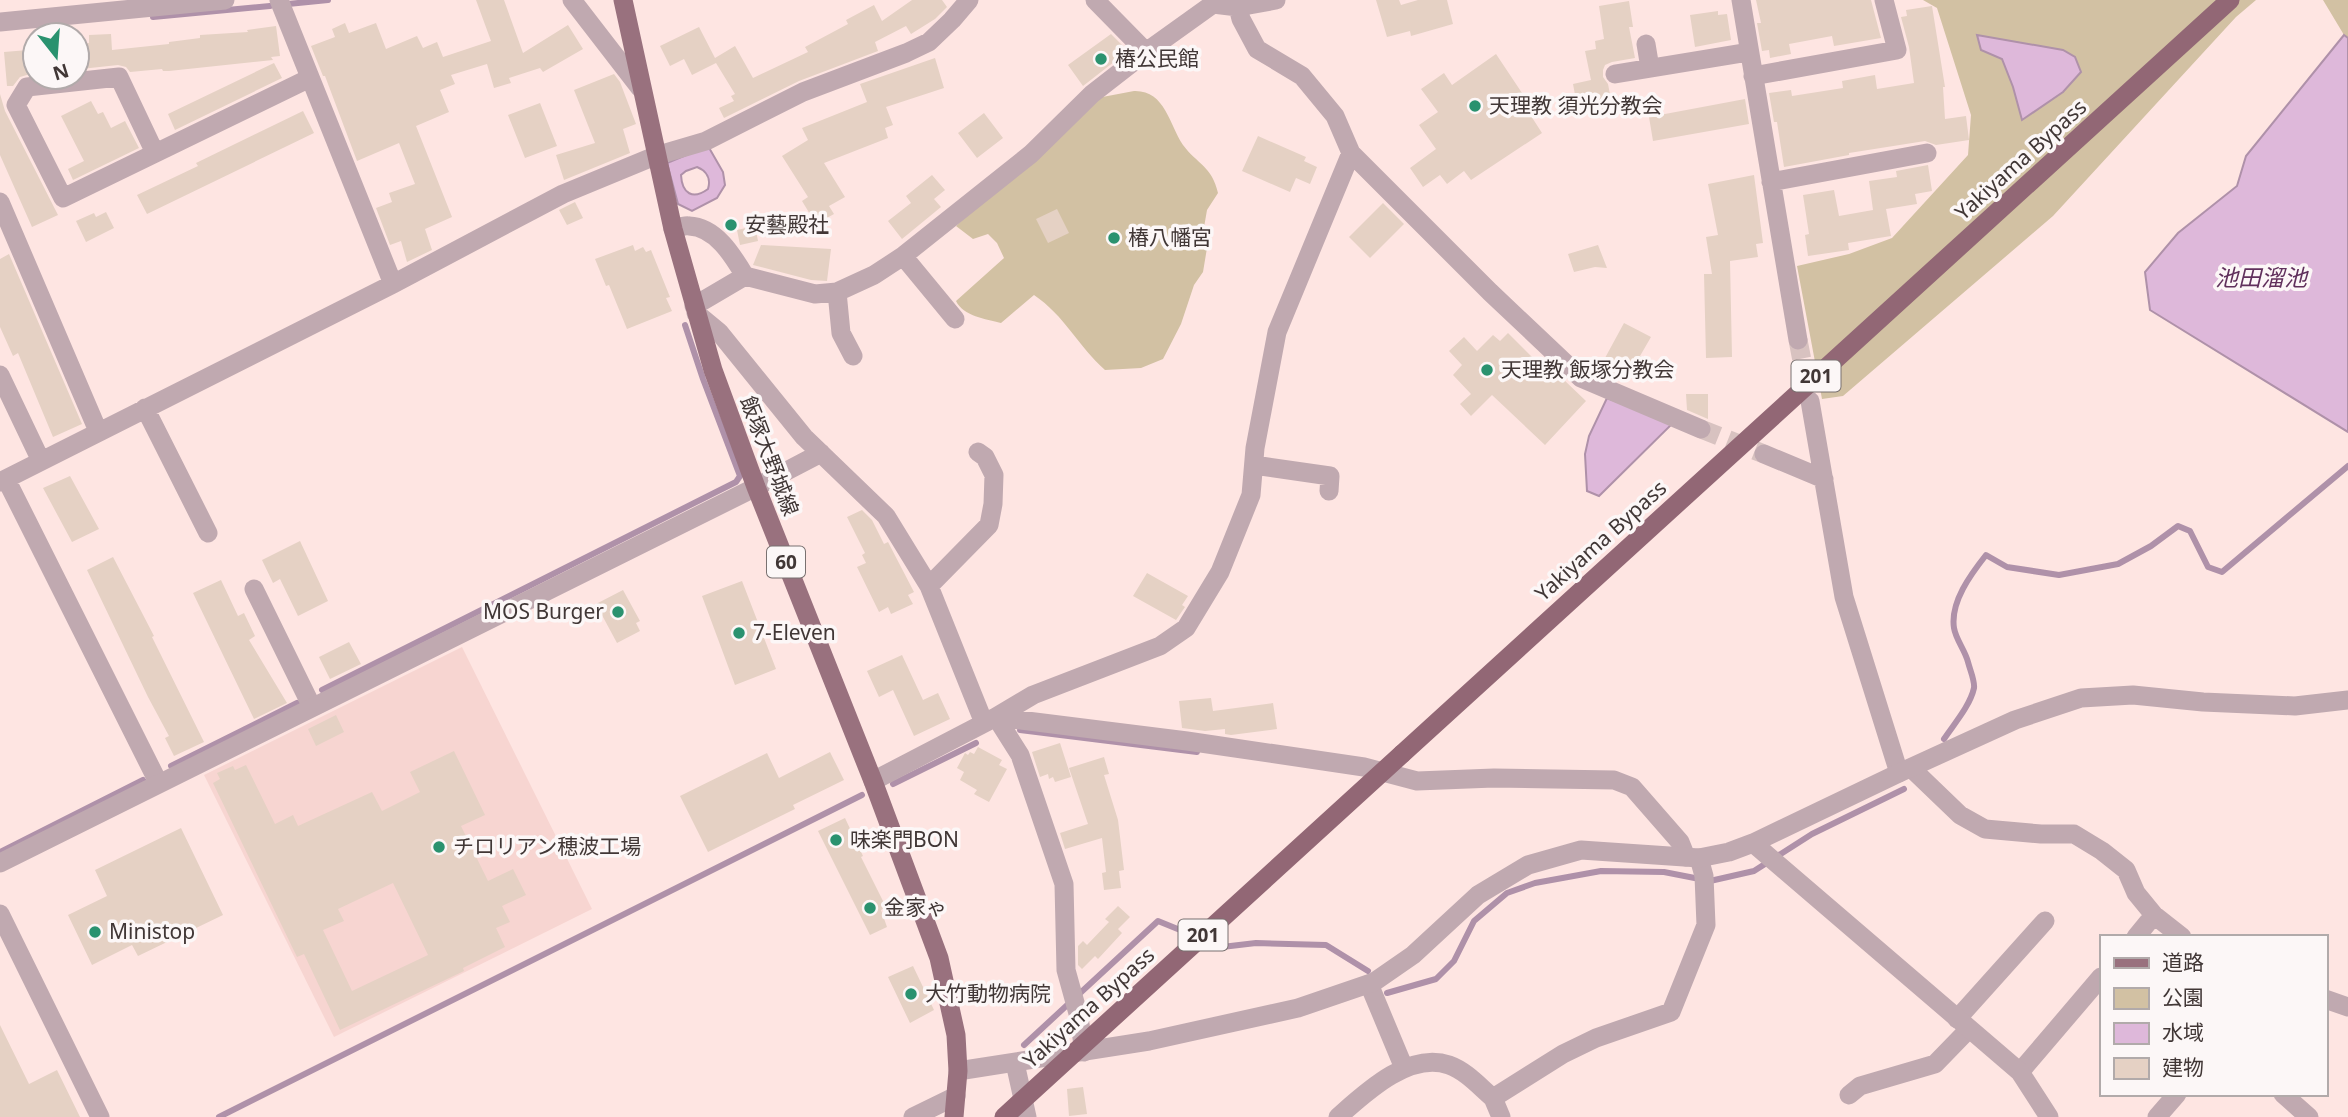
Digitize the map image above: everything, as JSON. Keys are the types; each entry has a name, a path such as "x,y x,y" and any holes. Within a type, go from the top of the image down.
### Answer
{"highway":[{"name":"Yakiyama Bypass","path":"1004,1117 2230,0"}],"main road":[{"name":"飯塚大野城線","path":"623,0 655,156 713,370 755,486 873,781 939,958 956,1035 958,1071 954,1117"}],"street":[{"path":"0,22 89,6 225,0"},
{"path":"279,0 393,284"},
{"path":"572,0 640,88"},
{"path":"159,782 3,481 393,284 563,194 655,156 706,141 803,92 906,53 929,41 969,0"},
{"path":"1095,0 1146,52"},
{"path":"673,229 688,225 704,230 727,247 746,276 816,294 837,292 874,275 903,256 1031,154 1092,94 1213,4 1238,7 1276,0"},
{"path":"1741,0 1798,340"},
{"path":"1753,76 1897,50 1884,0"},
{"path":"1238,7 1241,19 1257,49 1302,76 1335,116 1351,153 1489,292 1581,378 1701,429"},
{"path":"1646,44 1650,68"},
{"path":"1615,74 1749,52"},
{"path":"155,153 119,77 27,87 16,104 63,198 310,78"},
{"path":"873,781 1042,691 1160,646 1186,628 1220,572 1251,495 1277,332 1351,153"},
{"path":"1771,182 1927,153"},
{"path":"0,202 98,431"},
{"path":"903,256 955,320"},
{"path":"746,276 695,310 719,332 804,437 886,516 929,586 990,720 1020,755 1065,884 1066,970 1084,1052"},
{"path":"837,292 841,333 853,356"},
{"path":"0,375 41,461"},
{"path":"1810,401 1844,597 1905,770 1960,815 1985,829 2041,835 2074,834 2102,850 2126,870 2136,892 2154,915 2179,935"},
{"path":"145,408 208,533"},
{"path":"0,863 821,453"},
{"path":"929,586 989,525 994,475 985,457 978,453"},
{"path":"1764,454 1824,479"},
{"path":"1254,465 1330,476 1329,491"},
{"path":"254,589 312,707"},
{"path":"1766,855 1905,770 2015,720 2081,698 2133,695 2203,702 2295,706 2348,700"},
{"path":"990,720 1187,741 1364,767 1418,782 1494,778 1614,780 1632,787 1680,842 1698,869 1706,925 1671,1012 1596,1038 1563,1054 1493,1098"},
{"path":"958,1071 1149,1041 1298,1008 1368,984 1413,955 1478,895 1528,864 1581,850 1698,869 1729,852 1766,855 2020,1072 2046,1116"},
{"path":"0,914 100,1117"},
{"path":"2138,935 2154,915"},
{"path":"1849,1095 1860,1086 1935,1064 1963,1024 2045,921"},
{"path":"2020,1072 2100,978"},
{"path":"1368,984 1404,1068"},
{"path":"2327,1000 2348,1007"},
{"path":"1338,1117 1380,1083 1404,1068 1435,1062 1449,1065 1466,1075 1493,1098 1501,1117"},
{"path":"1015,1063 1027,1117"},
{"path":"913,1117 956,1096"},
{"path":"2157,1117 2174,1096"},
{"path":"2285,1096 2309,1117"}],"shaded area":[{"path":"462,647 592,909 334,1037 204,775"}],"green space":[{"path":"1923,0 2256,0 2236,17 2053,216 1843,396 1822,399 1797,266 1849,254 1892,238 1968,155 1971,115 1937,8"},
{"path":"2323,0 2348,0 2348,38 2344,35"},
{"path":"1134,91 1144,92 1159,102 1183,145 1212,177 1218,193 1207,210 1203,233 1207,248 1203,272 1194,285 1181,324 1163,359 1141,368 1105,370 1063,321 1034,295 1001,323 976,316 959,306 956,301 1004,258 997,243 988,234 973,239 956,226 1092,99"}],"water":[{"path":"1977,35 2063,50 2075,57 2081,72 2063,92 2022,120 2002,59 1981,50"},
{"name":"池田溜池","path":"2344,35 2348,38 2348,432 2150,310 2145,272 2178,233 2237,186 2246,156"},
{"path":"708,146 723,172 725,185 717,198 692,211 678,204 667,163","holes":["697,167 706,173 708,189 698,194 689,193 684,187 681,175"]},
{"path":"1607,398 1674,422 1599,496 1587,491 1585,454 1589,436"}],"building":[{"path":"476,0 504,0 523,53 568,25 583,49 543,72 540,68 509,78 511,83 494,88 487,64 451,75 455,84 440,90 449,112 416,126 452,217 425,229 432,250 407,262 401,241 390,245 376,208 392,202 389,193 415,184 399,143 357,161 311,46 335,37 332,29 345,23 349,33 376,23 386,49 417,36 423,48 437,42 443,57 491,41"},
{"path":"912,0 942,0 947,7 935,19 911,34 906,26 875,42 878,51 799,81 724,118 719,108 734,101 731,96 735,94 716,63 692,75 684,59 670,66 660,46 699,27 715,58 735,46 753,78 808,52 805,47 848,24 846,20 874,5 882,21"},
{"path":"1376,0 1399,0 1401,5 1418,0 1447,0 1453,24 1411,36 1410,31 1387,37"},
{"path":"1756,0 1871,0 1881,38 1834,46 1832,36 1789,44 1791,54 1770,58 1769,50 1762,51 1757,23 1761,23"},
{"path":"1629,1 1633,27 1629,27 1635,58 1612,62 1605,65 1603,70 1613,110 1579,116 1573,84 1591,80 1585,51 1596,49 1595,41 1604,39 1599,6"},
{"path":"1932,6 1945,87 1945,119 1966,116 1969,140 1936,145 1925,141 1784,167 1769,93 1791,90 1792,96 1843,88 1842,81 1875,75 1877,89 1914,83 1901,17 1907,16 1906,10"},
{"path":"1718,11 1718,15 1727,14 1731,40 1695,47 1690,15"},
{"path":"276,26 280,56 271,57 273,60 169,71 162,69 130,72 126,67 118,65 91,68 91,35 111,34 112,50 169,44 200,38 200,35 248,32 247,30"},
{"name":"椿公民館","path":"1111,34 1128,51 1083,86 1068,65"},
{"path":"21,51 21,77 13,86 7,86 4,52"},
{"path":"1496,54 1526,99 1522,102 1542,133 1471,180 1464,171 1447,184 1440,175 1423,187 1410,168 1436,149 1419,125 1438,112 1421,89 1444,73 1452,85"},
{"path":"935,58 944,88 886,107 893,125 885,128 888,138 824,163 845,197 829,206 834,214 816,224 802,201 808,197 782,156 808,140 802,128 867,102 860,84"},
{"path":"274,63 282,78 175,130 168,114"},
{"path":"614,74 620,82 636,124 623,129 630,153 564,180 556,155 595,143 574,90"},
{"path":"0,94 5,111 58,215 32,227 0,155"},
{"path":"1745,99 1749,124 1653,141 1649,117"},
{"path":"91,101 98,114 103,112 111,128 125,121 139,148 73,180 68,169 84,161 61,116"},
{"path":"540,103 557,146 525,158 508,115"},
{"path":"303,111 314,133 147,214 137,195"},
{"path":"984,113 1003,138 977,158 958,133"},
{"path":"1258,136 1306,157 1304,161 1317,167 1310,184 1296,178 1290,192 1242,171"},
{"path":"1928,165 1932,191 1915,194 1917,204 1886,209 1891,236 1848,243 1849,250 1808,256 1805,235 1809,234 1803,195 1834,190 1839,216 1873,210 1869,181 1897,177 1896,171"},
{"path":"932,175 945,190 934,199 941,207 902,239 888,221 911,203 906,196"},
{"path":"1754,175 1763,243 1756,244 1758,257 1730,261 1732,357 1706,358 1704,274 1712,274 1706,237 1718,235 1708,184"},
{"path":"575,202 583,218 567,225 559,210"},
{"path":"1383,203 1404,224 1370,258 1349,237"},
{"path":"1057,209 1069,233 1048,243 1036,219"},
{"path":"106,212 114,228 86,242 76,221 94,213 96,217"},
{"path":"755,226 758,241 740,245 737,230"},
{"path":"633,245 635,251 643,247 646,252 651,250 670,297 666,298 672,311 627,329 595,259"},
{"path":"761,245 831,249 827,281 811,280 753,265"},
{"path":"1598,245 1607,268 1595,267 1574,272 1568,254"},
{"path":"9,254 82,424 53,437 18,353 13,356 0,327 0,259"},
{"path":"1624,323 1651,337 1640,356 1644,358 1634,375 1629,373 1624,382 1599,369"},
{"path":"1508,333 1536,361 1540,357 1586,401 1545,445 1492,395 1471,416 1460,404 1471,394 1453,375 1462,365 1449,351 1464,337 1477,351 1493,335 1500,341"},
{"path":"1686,394 1708,394 1708,419 1687,410"},
{"path":"70,476 99,529 72,542 43,488"},
{"path":"862,510 872,520 884,544 888,542 914,592 908,595 913,604 891,614 888,607 879,612 857,567 866,563 862,555 865,553 847,517"},
{"path":"300,541 328,601 298,616 280,579 273,583 262,560"},
{"path":"113,557 204,742 174,756 165,738 169,736 87,570"},
{"path":"1147,573 1188,596 1182,605 1185,607 1176,620 1133,596"},
{"path":"221,580 238,616 244,613 255,636 249,640 287,703 254,719 193,593"},
{"name":"7-Eleven","path":"742,581 776,669 735,685 702,596"},
{"name":"MOS Burger","path":"623,590 640,621 636,623 640,631 617,643 596,604"},
{"path":"349,642 361,664 330,679 319,657"},
{"path":"902,655 923,700 938,693 950,719 914,736 893,690 879,697 867,671"},
{"path":"1211,698 1213,711 1273,703 1277,729 1231,735 1225,734 1225,729 1205,731 1182,728 1179,701"},
{"path":"336,715 344,732 316,746 308,729"},
{"path":"1060,743 1071,777 1055,782 1053,777 1049,779 1048,774 1040,777 1032,752"},
{"path":"978,747 1002,760 999,765 1007,769 989,802 974,794 977,790 960,780 964,772 957,768 965,753 974,754"},
{"path":"454,751 485,815 461,826 488,881 513,869 526,895 502,906 510,922 496,928 505,947 463,968 464,971 340,1030 304,954 297,957 213,783 220,779 217,773 233,766 235,770 246,765 275,824 293,815 298,826 372,792 382,811 420,792 410,772","holes":["393,883 428,955 352,991 323,930 344,921 338,909"]},
{"path":"830,752 844,780 793,805 795,809 708,852 680,796 767,753 779,778"},
{"path":"1104,757 1109,774 1104,775 1118,820 1124,870 1119,871 1121,888 1104,890 1102,873 1106,872 1102,838 1065,849 1060,833 1088,824 1069,768"},
{"path":"845,818 886,907 881,910 887,927 870,935 818,831"},
{"path":"181,828 223,915 138,956 132,945 92,965 68,915 107,896 95,870"},
{"path":"1118,906 1130,917 1118,929 1122,933 1098,959 1095,956 1082,969 1078,965 1078,946 1083,941 1087,945 1109,922 1105,919"},
{"name":"大竹動物病院","path":"913,966 934,1010 910,1023 888,977"},
{"path":"0,1025 29,1084 57,1070 80,1117 0,1117"},
{"path":"1083,1087 1087,1114 1069,1116 1067,1089"}],"waterway":[{"path":"288,4 328,0"},
{"path":"153,17 270,6"},
{"path":"322,690 736,482 740,476 685,325"},
{"path":"1944,739 1965,708 1974,688 1967,658 1954,628 1955,608 1968,580 1986,555 2007,567 2059,575 2118,564 2151,546 2178,526 2190,531 2208,567 2222,572 2348,466"},
{"path":"171,766 297,703"},
{"path":"1020,730 1197,752"},
{"path":"893,784 976,743"},
{"path":"0,852 143,780"},
{"path":"1387,993 1436,979 1454,961 1474,921 1507,893 1535,883 1601,871 1664,872 1710,881 1754,871 1812,834 1904,789"},
{"path":"219,1117 862,795"},
{"path":"1024,1045 1158,921 1222,947 1256,943 1326,945 1368,971"}],"tunnel":[{"path":"1798,340 1809,397"},
{"path":"1701,429 1764,454"}],"place":[{"name":"椿公民館","path":"1101,59"},
{"name":"天理教 須光分教会","path":"1475,106"},
{"name":"安藝殿社","path":"731,225"},
{"name":"椿八幡宮","path":"1114,238"},
{"name":"天理教 飯塚分教会","path":"1487,370"},
{"name":"MOS Burger","path":"618,612"},
{"name":"7-Eleven","path":"739,633"},
{"name":"味楽門BON","path":"836,840"},
{"name":"チロリアン穂波工場","path":"439,847"},
{"name":"金家ゃ","path":"870,908"},
{"name":"Ministop","path":"95,932"},
{"name":"大竹動物病院","path":"911,994"}]}
